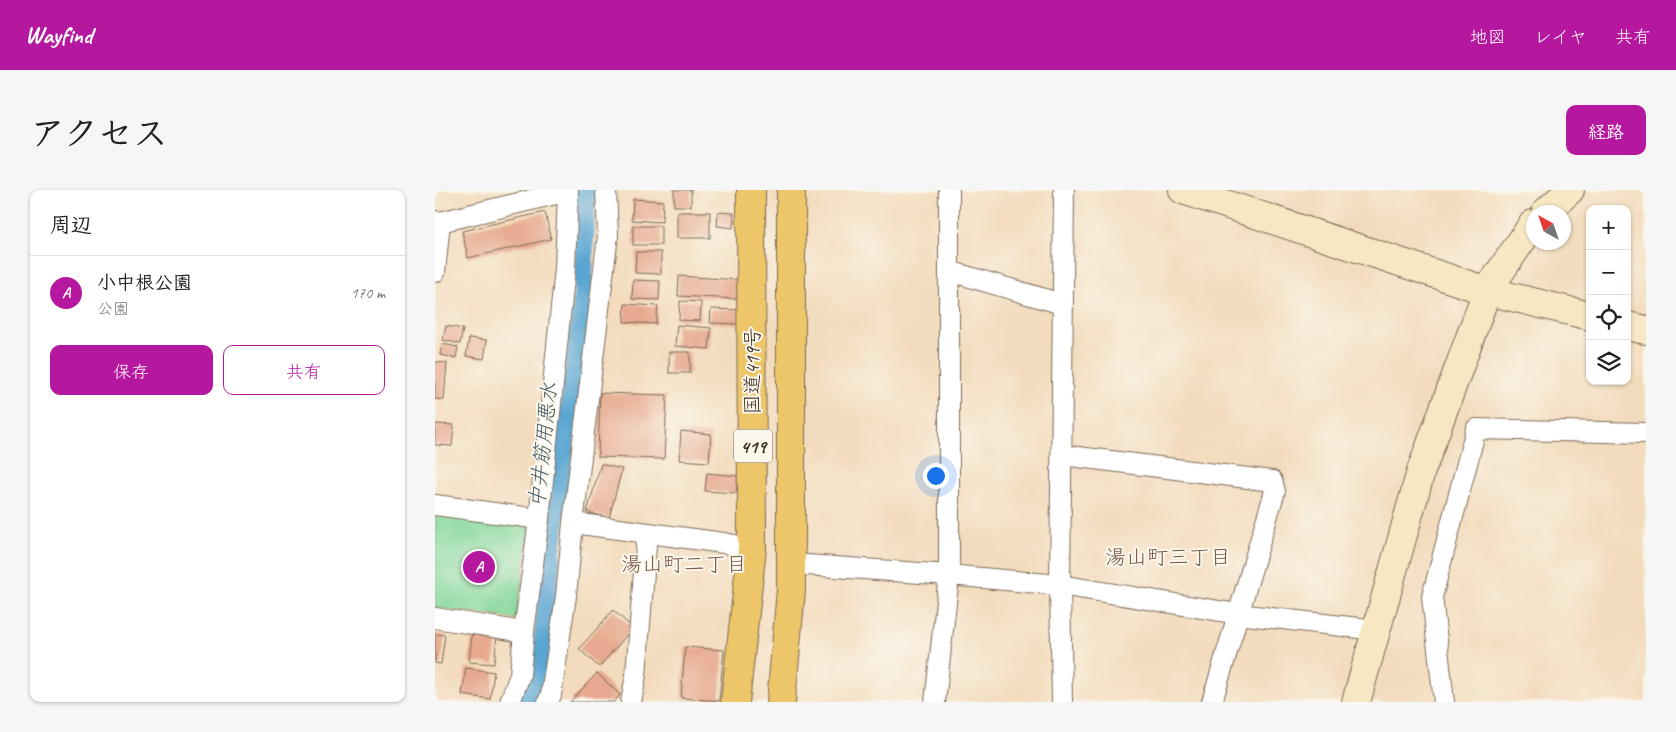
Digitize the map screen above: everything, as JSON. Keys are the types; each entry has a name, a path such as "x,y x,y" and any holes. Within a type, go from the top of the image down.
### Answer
{"highway":[{"name":"国道419号","path":"735,702 753,548 751,190"},
{"name":"国道419号","path":"781,702 792,564 791,190"}],"street":[{"path":"549,702 566,596 608,235 606,190"},
{"path":"935,702 949,575 949,190"},
{"path":"1062,702 1060,586 1063,455 1062,304 1064,190"},
{"path":"1183,190 1487,291 1586,315"},
{"path":"1554,205 1570,190"},
{"path":"435,272 437,221 568,191 565,269 539,519 520,675 510,702"},
{"path":"1356,702 1421,471 1487,291 1526,234"},
{"path":"949,271 1062,304"},
{"path":"1631,327 1646,330"},
{"path":"1445,702 1433,597 1476,429 1646,433"},
{"path":"1063,455 1272,481 1275,491 1212,702"},
{"path":"435,505 539,519"},
{"path":"573,523 753,548"},
{"path":"631,702 636,674 647,533"},
{"path":"792,564 949,575 1060,586 1238,614 1376,630"},
{"path":"435,618 524,632"}],"green space":[{"path":"435,513 530,526 516,619 435,608"}],"building":[{"path":"674,190 691,190 691,206 674,206"},
{"path":"633,199 663,201 662,222 632,220"},
{"path":"545,212 551,239 468,258 462,231"},
{"path":"677,212 710,212 710,238 677,238"},
{"path":"718,212 734,213 733,228 717,226"},
{"path":"633,226 661,226 661,245 633,245"},
{"path":"636,252 661,252 661,274 635,273"},
{"path":"679,276 739,280 737,299 678,296"},
{"path":"633,280 660,281 659,300 632,299"},
{"path":"680,301 701,302 700,321 679,320"},
{"path":"625,304 658,306 656,324 624,322"},
{"path":"711,309 739,310 738,324 710,323"},
{"path":"677,325 711,328 709,349 675,346"},
{"path":"446,326 463,329 460,344 443,340"},
{"path":"469,338 487,340 484,359 466,356"},
{"path":"442,344 458,347 456,358 440,355"},
{"path":"669,352 690,352 690,373 669,373"},
{"path":"435,362 447,363 444,400 435,399"},
{"path":"600,393 667,395 664,459 598,457"},
{"path":"435,424 454,425 452,446 435,445"},
{"path":"681,431 711,434 709,462 679,460"},
{"path":"601,464 622,469 609,518 587,512"},
{"path":"707,473 738,476 736,493 705,491"},
{"path":"613,610 633,628 599,667 579,649"},
{"path":"435,634 445,635 441,664 435,663"},
{"path":"472,634 497,636 494,664 469,662"},
{"path":"685,647 724,650 719,701 681,698"},
{"path":"466,668 494,672 490,699 462,695"},
{"path":"597,673 620,695 614,702 570,702"}],"waterway":[{"name":"中井筋用悪水","path":"528,702 543,641 551,555 583,295 586,190"}],"place":[{"name":"小中根公園","path":"479,567"}],"district":[{"name":"湯山町三丁目","path":"1168,557"},
{"name":"湯山町二丁目","path":"684,564"}]}
